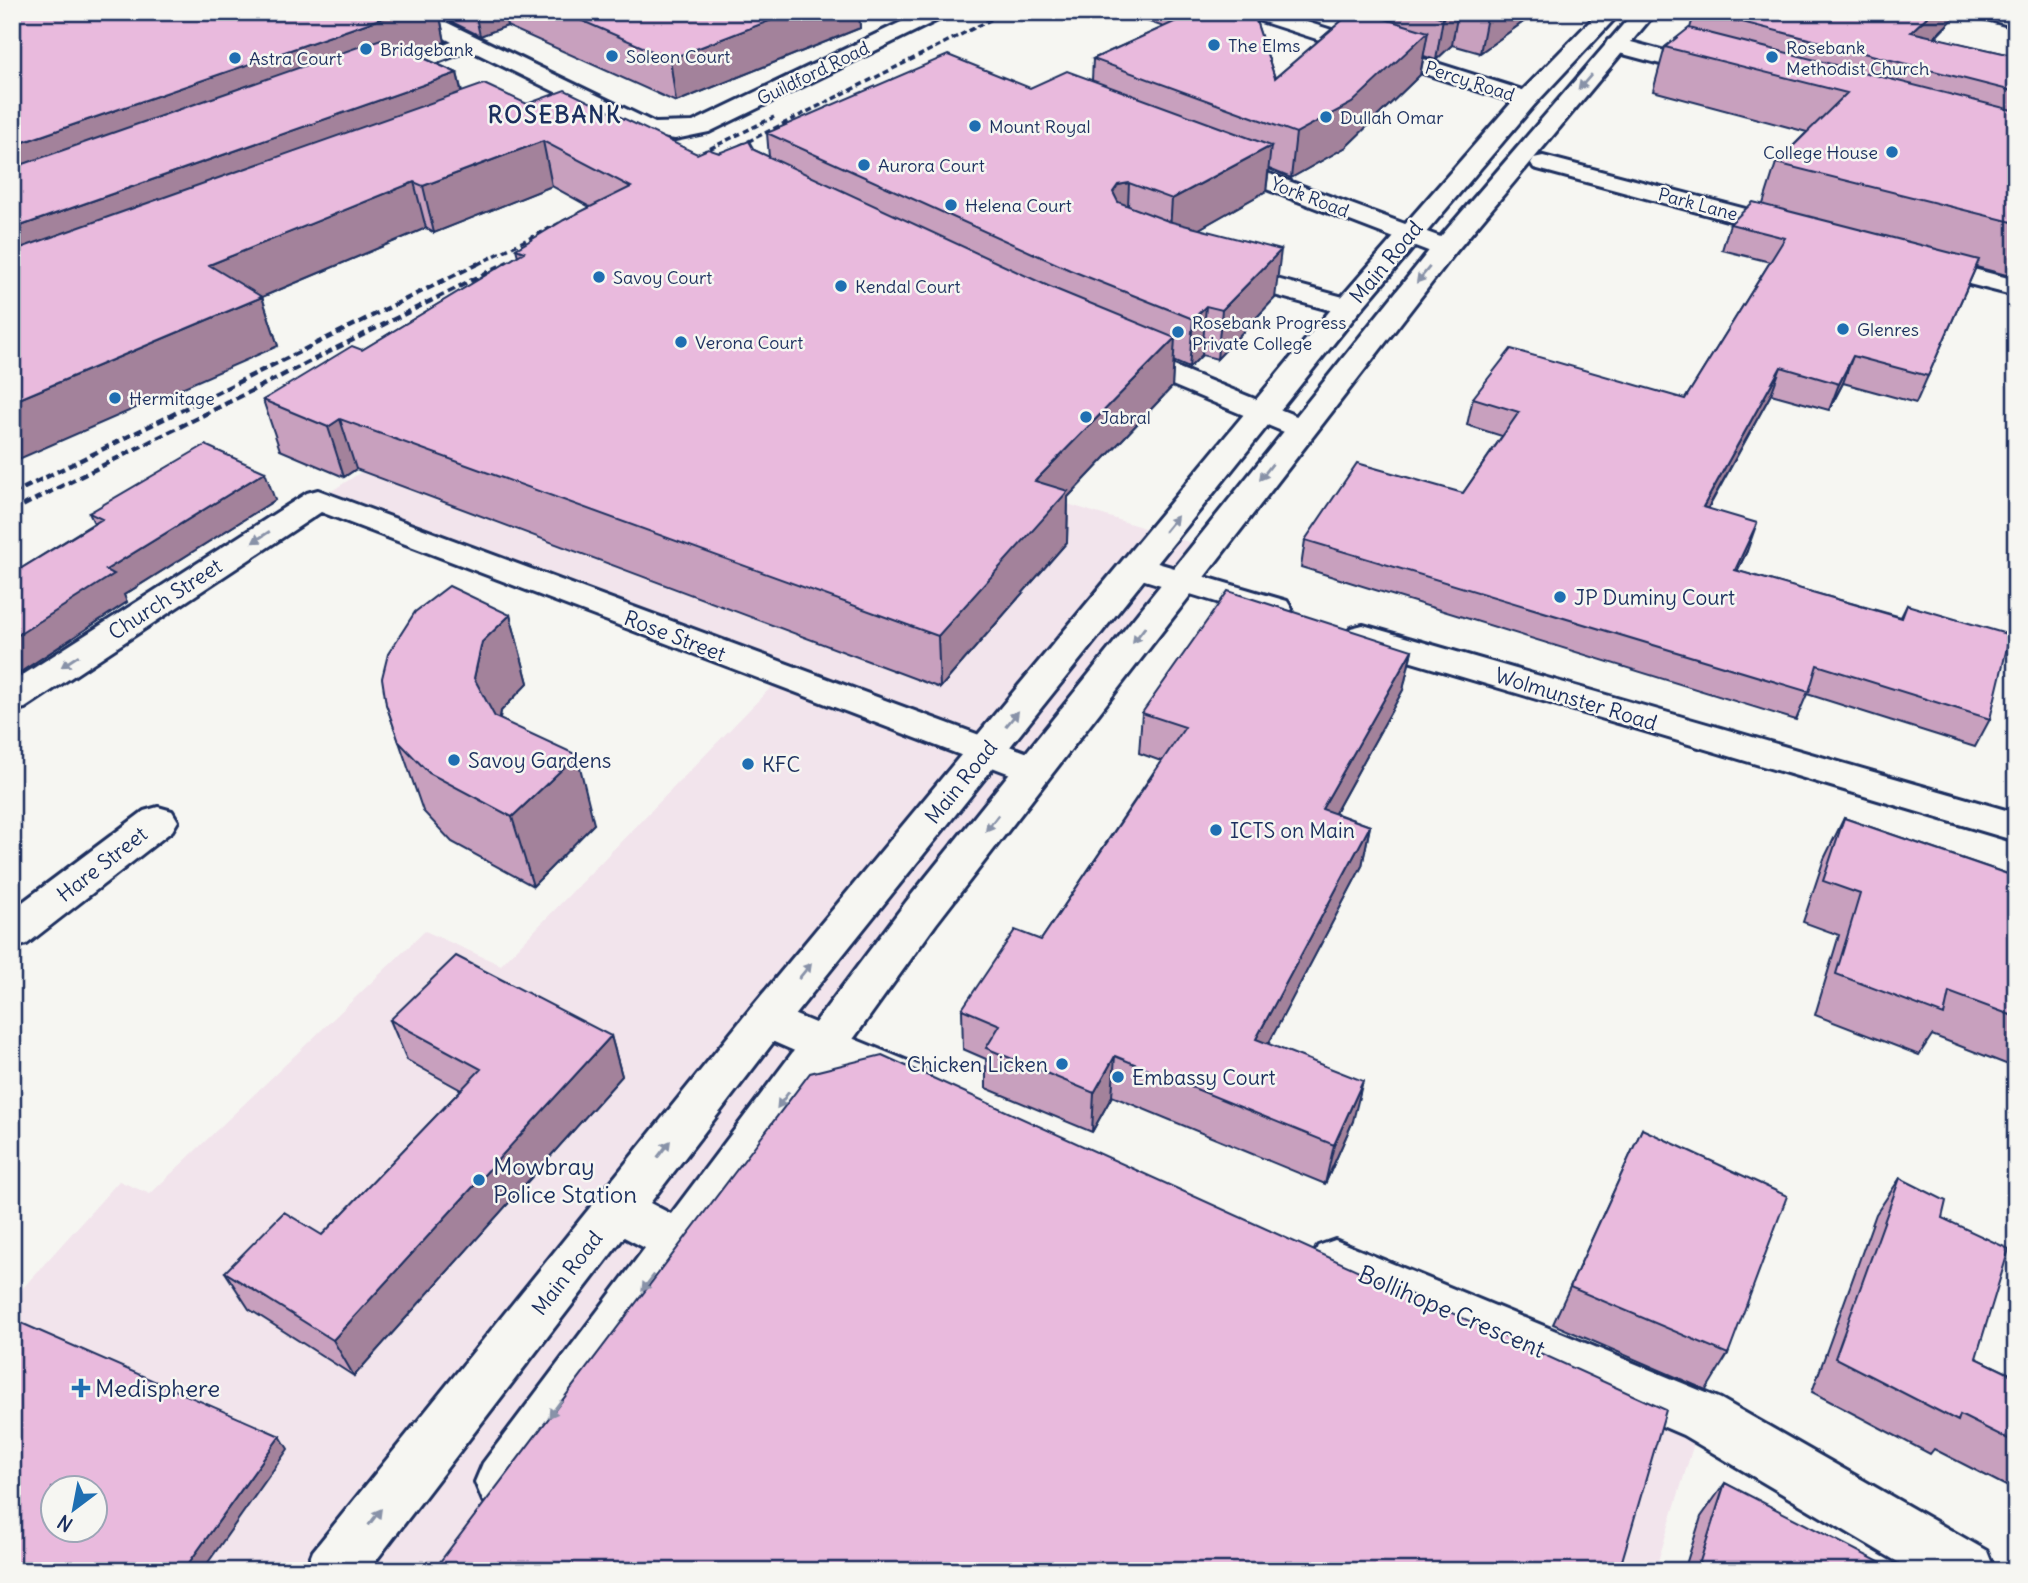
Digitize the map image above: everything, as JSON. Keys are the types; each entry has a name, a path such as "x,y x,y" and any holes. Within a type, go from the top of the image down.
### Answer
{"street":[{"path":"408,12 568,90"},
{"name":"Guildford Road","path":"568,90 649,129 686,132 939,12"},
{"name":"Percy Road","path":"1252,12 1527,99"},
{"name":"Main Road","path":"333,1571 766,1020 1408,235 1527,99 1614,29 1646,12"},
{"path":"1983,12 2016,22"},
{"path":"868,22 897,32"},
{"path":"1614,29 1728,76"},
{"name":"Main Road","path":"476,1517 922,913 1614,29"},
{"path":"351,87 471,43"},
{"path":"540,100 568,90"},
{"name":"York Road","path":"1197,154 1445,248"},
{"name":"Park Lane","path":"1543,163 1813,235"},
{"path":"1894,256 2016,288"},
{"path":"1201,267 1348,307"},
{"path":"1096,342 1300,429"},
{"name":"Church Street","path":"12,699 318,500"},
{"name":"Rose Street","path":"318,500 1034,769"},
{"name":"Wolmunster Road","path":"1137,567 2016,827"},
{"name":"Hare Street","path":"12,933 158,821"},
{"path":"766,1020 953,1099"},
{"path":"616,1210 679,1241"},
{"name":"Bollihope Crescent","path":"1296,1245 1702,1418 1967,1571"}],"shaded area":[{"path":"577,350 1208,548 824,1045 1702,1417 1655,1571 12,1571 12,1300 119,1181 150,1194 425,931 501,965 781,677 318,500 478,396"}],"building":[{"path":"23,12 400,12 12,146 12,15"},
{"path":"562,12 792,12 670,59"},
{"path":"1196,12 1253,12 1275,78 1352,12 1362,12 1428,32 1352,103 1296,133 1093,59"},
{"path":"1425,12 1449,12 1443,18"},
{"path":"1703,12 1932,12 1911,32 2016,56 2016,92"},
{"path":"1689,28 2016,111 2016,223 1776,163 1847,93 1665,47"},
{"path":"381,39 457,73 12,229 12,168"},
{"path":"948,55 1030,88 1067,71 1271,146 1172,199 1129,183 1118,185 1113,192 1118,202 1168,221 1281,250 1222,310 1206,306 1193,319 1070,270 767,133"},
{"path":"484,84 527,104 565,90 697,154 708,149 719,153 749,141 754,150 1048,286 1175,338 1035,481 1068,491 938,636 340,419 328,427 263,400 352,346 362,350 524,252 516,249 564,220 631,187 543,141 423,186 414,182 209,265 262,297 12,402 12,251"},
{"path":"1753,202 1979,260 1928,376 1853,356 1839,384 1781,367 1703,507 1757,523 1735,570 1902,618 1907,605 2010,635 1990,719 1817,665 1809,692 1305,540 1357,463 1463,493 1519,412 1473,398 1511,349 1685,399 1785,238 1730,224"},
{"path":"205,445 265,472 106,570 114,574 12,639 12,574 102,519 89,513"},
{"path":"449,586 510,615 482,642 474,678 495,717 577,755 512,817 429,773 399,742 386,704 382,678 388,654 415,612"},
{"path":"1228,591 1412,650 1322,809 1370,826 1256,1039 1363,1081 1334,1145 1115,1056 1094,1093 986,1048 1000,1025 962,1009 1015,930 1041,940 1185,727 1142,713"},
{"path":"1844,818 2010,875 2012,867 2016,868 2016,1017 1949,992 1944,1015 1836,974 1860,894 1823,881"},
{"path":"456,956 611,1036 333,1340 225,1272 284,1212 322,1235 481,1069 390,1020"},
{"path":"882,1055 1666,1410 1619,1571 433,1571 810,1073"},
{"path":"1642,1129 1787,1196 1728,1354 1570,1287"},
{"path":"1900,1178 1946,1201 1942,1218 2009,1249 1976,1358 2016,1377 2016,1443 1960,1415 1958,1421 1835,1358"},
{"name":"Medisphere","path":"12,1319 280,1436 183,1571 12,1571"},
{"path":"1725,1483 1883,1564 1881,1571 1697,1571"}],"railway":[{"path":"731,150 1006,12"},
{"path":"693,157 774,117"},
{"path":"478,264 574,216"},
{"path":"505,264 518,257"},
{"path":"12,494 481,262"},
{"path":"12,511 508,262"}],"place":[{"name":"The Elms","path":"1214,45"},
{"name":"Bridgebank","path":"366,49"},
{"name":"Soleon Court","path":"612,56"},
{"name":"Rosebank Methodist Church","path":"1772,57"},
{"name":"Astra Court","path":"235,58"},
{"name":"Dullah Omar","path":"1326,117"},
{"name":"Mount Royal","path":"975,126"},
{"name":"College House","path":"1892,152"},
{"name":"Aurora Court","path":"864,165"},
{"name":"Helena Court","path":"951,205"},
{"name":"Savoy Court","path":"599,277"},
{"name":"Kendal Court","path":"841,286"},
{"name":"Glenres","path":"1843,329"},
{"name":"Rosebank Progress Private College","path":"1178,332"},
{"name":"Verona Court","path":"681,342"},
{"name":"Hermitage","path":"115,398"},
{"name":"Jabral","path":"1086,417"},
{"name":"JP Duminy Court","path":"1560,597"},
{"name":"Savoy Gardens","path":"454,760"},
{"name":"KFC","path":"748,764"},
{"name":"ICTS on Main","path":"1216,830"},
{"name":"Chicken Licken","path":"1062,1064"},
{"name":"Embassy Court","path":"1118,1077"},
{"name":"Mowbray Police Station","path":"479,1180"},
{"name":"Medisphere","path":"81,1388"}],"district":[{"name":"ROSEBANK","path":"555,114"}]}
